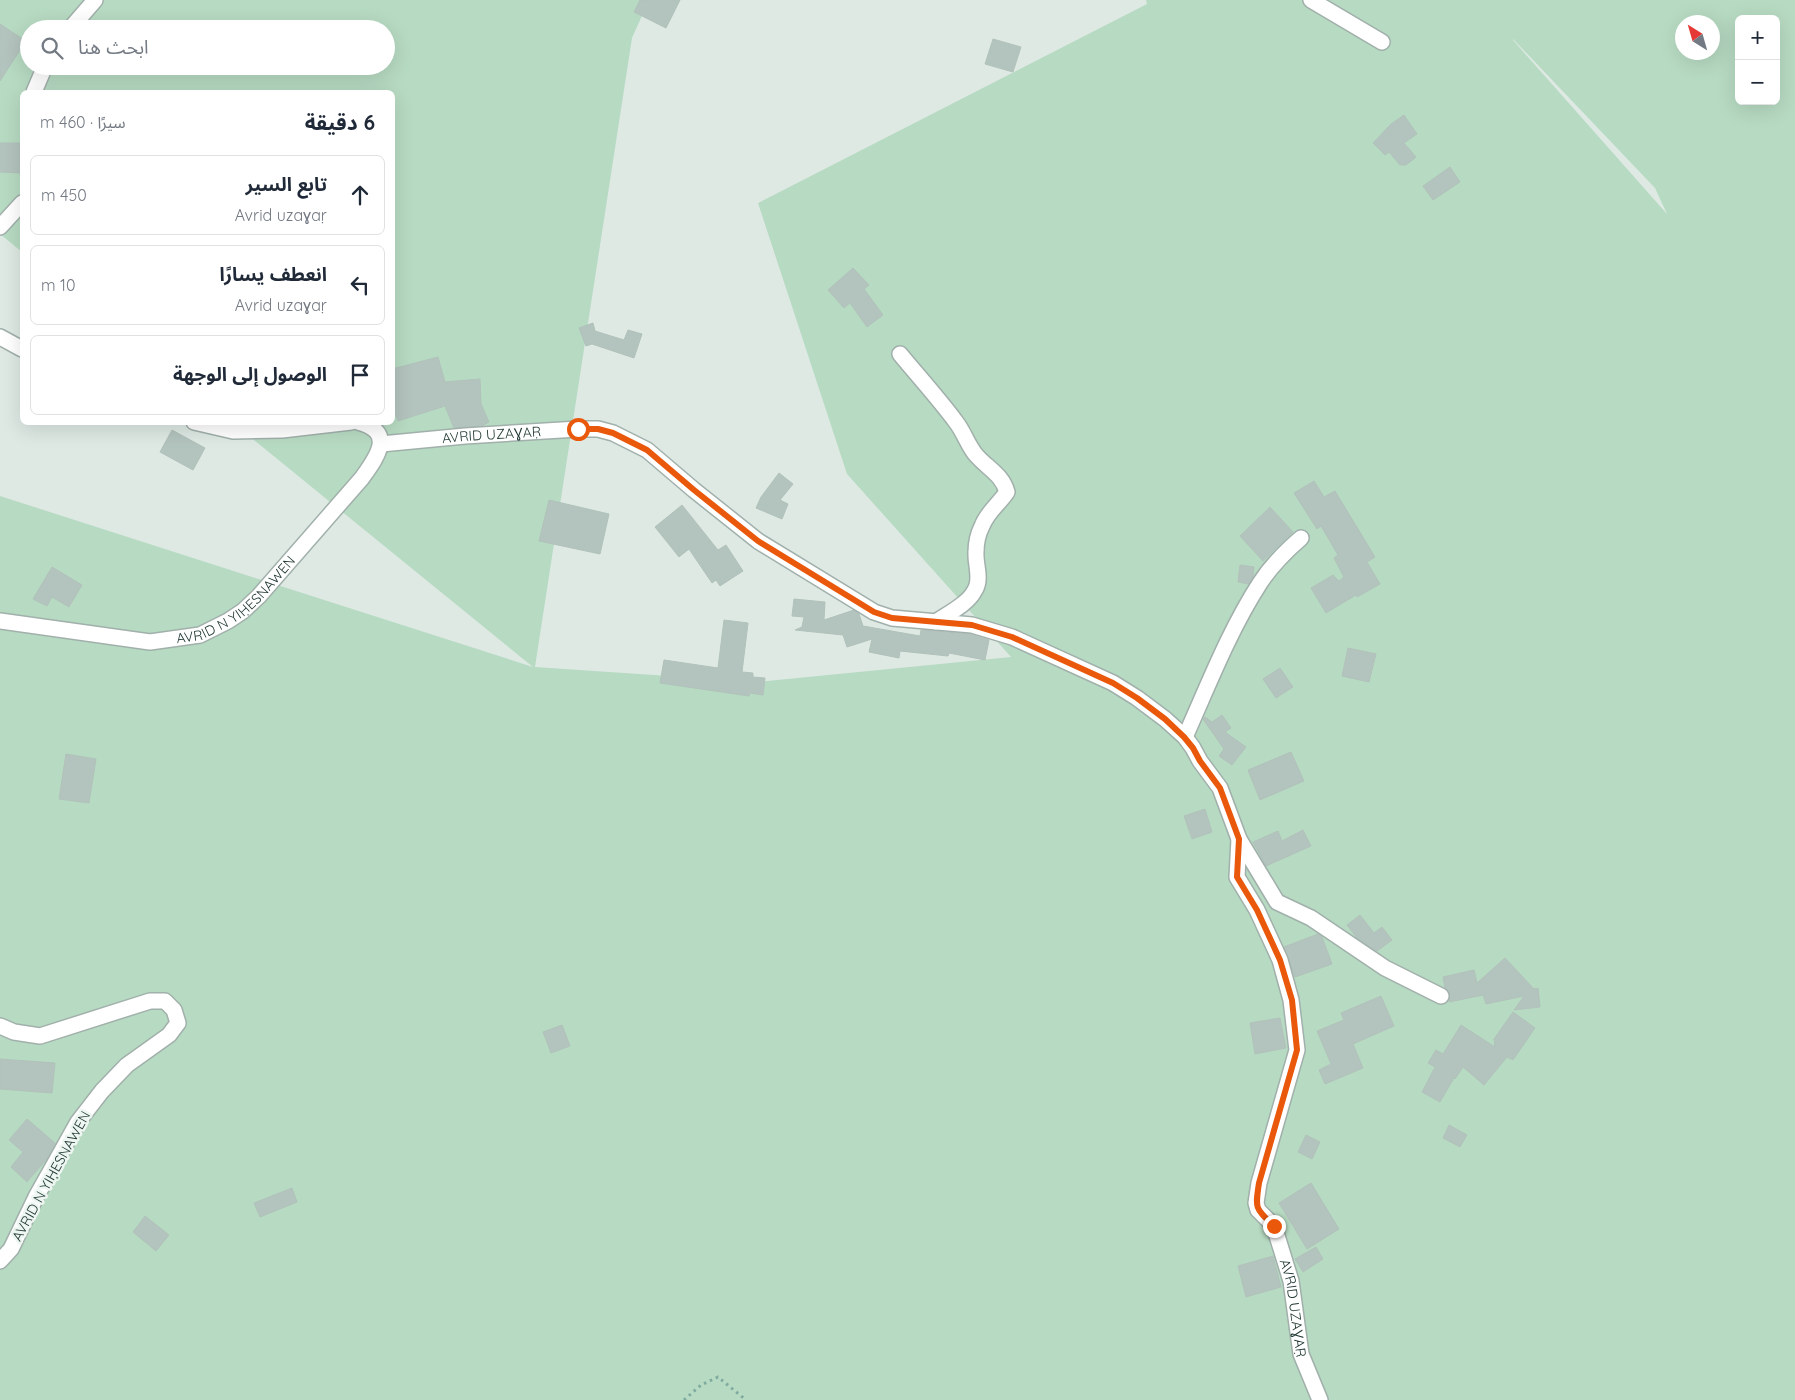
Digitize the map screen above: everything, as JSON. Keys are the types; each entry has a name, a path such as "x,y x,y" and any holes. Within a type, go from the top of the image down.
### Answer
{"street":[{"path":"78,20 95,0"},
{"path":"1312,0 1382,42"},
{"path":"35,90 41,75"},
{"path":"0,227 20,206"},
{"path":"0,337 20,348"},
{"path":"900,354 957,423 974,453 994,470 1005,484 1007,492 989,512 982,526 976,553 978,575 975,591 954,610 936,622"},
{"path":"207,425 233,431 282,430 325,425"},
{"path":"369,425 377,434 381,444"},
{"name":"AVRID UZAƔAṚ","path":"381,444 465,436 578,429 598,429 613,433 647,450 758,541 855,602 874,612 892,618 972,625 1012,637 1113,683 1165,719 1184,737 1220,788 1239,839 1237,877 1257,910 1280,960 1292,1000 1297,1050 1259,1183 1256,1203 1258,1210 1274,1226 1292,1281 1301,1354 1320,1400"},
{"name":"AVRID N YIḤESNAWEN","path":"0,621 150,642 200,635 236,616 259,596 362,478 377,457 381,444"},
{"path":"1184,737 1239,620 1261,582 1286,552 1301,538"},
{"path":"1239,839 1277,902 1311,918 1385,968 1441,996"},
{"name":"AVRID N YIḤESNAWEN","path":"0,1026 14,1032 40,1036 157,1001 165,1001 174,1010 178,1023 170,1035 127,1065 102,1091 78,1122 36,1197 11,1249 0,1261"}],"path":[{"path":"684,1400 701,1384 718,1376 746,1400"}],"green space":[{"path":"0,0 649,0 632,38 535,667 758,682 1011,657 847,474 758,203 1147,4 1146,0 1795,0 1795,1400 0,1400 0,496 533,667 235,425 395,425 395,90 20,90 20,250 0,234","holes":["1513,39 1655,188 1667,214"]}],"building":[{"path":"640,0 680,0 666,28 634,12"},
{"path":"0,24 20,37 20,50 0,81"},
{"path":"993,39 1021,47 1013,72 985,64"},
{"path":"1404,115 1417,134 1404,143 1416,157 1406,165 1400,165 1389,152 1385,155 1373,143 1391,124"},
{"path":"0,143 20,143 20,173 0,172"},
{"path":"1450,167 1460,182 1433,200 1423,186"},
{"path":"853,268 869,285 864,289 883,315 867,327 850,303 844,308 828,290"},
{"path":"593,323 595,331 624,340 628,330 642,334 634,358 592,344 586,346 579,328"},
{"path":"438,357 445,382 480,379 481,404 489,422 482,426 454,428 445,406 398,421 395,414 395,368"},
{"path":"172,430 205,448 193,470 160,452"},
{"path":"779,473 793,484 780,500 788,504 782,519 756,508 761,497"},
{"path":"1314,481 1324,497 1335,491 1375,557 1367,562 1380,584 1357,597 1356,595 1326,613 1311,588 1333,575 1339,581 1344,577 1334,558 1338,555 1321,526 1317,529 1294,493"},
{"path":"549,500 609,514 600,554 539,541"},
{"path":"682,505 718,550 726,545 743,571 720,586 716,580 712,583 689,549 679,557 655,527"},
{"path":"1270,507 1293,532 1263,561 1240,536"},
{"path":"1240,565 1254,567 1253,577 1248,584 1238,582"},
{"path":"52,567 82,585 69,607 52,597 47,606 33,599"},
{"path":"794,599 825,602 824,620 854,610 859,614 863,626 920,636 921,630 970,634 989,640 985,660 949,653 948,656 900,651 899,658 869,652 872,639 847,647 843,635 795,630 802,627 804,617 792,616"},
{"path":"724,620 748,623 742,672 753,673 753,677 765,678 763,695 750,693 749,696 660,683 664,660 718,668"},
{"path":"1348,648 1376,654 1369,682 1342,676"},
{"path":"1280,668 1293,687 1276,698 1263,679"},
{"path":"1222,715 1231,728 1225,732 1246,747 1232,765 1219,756 1224,749 1203,719 1205,717 1212,722"},
{"path":"1291,752 1304,781 1260,800 1248,770"},
{"path":"66,754 96,759 89,803 59,799"},
{"path":"1205,809 1212,832 1192,839 1184,816"},
{"path":"1303,830 1311,846 1266,866 1253,842 1278,831 1282,841"},
{"path":"1360,915 1374,933 1382,927 1392,940 1377,951 1357,938 1347,925"},
{"path":"1318,934 1322,937 1332,964 1295,977 1284,947"},
{"path":"1505,958 1534,989 1538,988 1540,1007 1514,1010 1524,996 1486,1004 1483,995 1449,1002 1450,995 1445,988 1443,977 1474,970 1477,983"},
{"path":"1381,996 1394,1026 1353,1044 1363,1068 1325,1084 1319,1070 1331,1064 1317,1031 1344,1020 1341,1013"},
{"path":"1513,1012 1535,1028 1513,1060 1507,1057 1484,1085 1463,1067 1440,1102 1422,1092 1435,1067 1428,1063 1436,1050 1443,1054 1461,1025 1495,1047 1494,1039"},
{"path":"1280,1018 1286,1048 1255,1054 1250,1023"},
{"path":"562,1025 570,1046 551,1053 543,1032"},
{"path":"0,1059 55,1063 52,1093 0,1089"},
{"path":"27,1119 55,1143 46,1160 27,1182 11,1167 23,1152 9,1140"},
{"path":"1449,1125 1467,1135 1460,1147 1443,1138"},
{"path":"1306,1135 1320,1142 1312,1159 1298,1152"},
{"path":"1311,1183 1339,1229 1307,1249 1279,1203"},
{"path":"292,1188 297,1202 260,1217 254,1203"},
{"path":"145,1216 169,1235 156,1251 133,1232"},
{"path":"1316,1247 1323,1259 1303,1272 1295,1259"},
{"path":"1273,1256 1281,1287 1246,1297 1238,1266"}],"route":[{"path":"578,429 598,429 613,433 647,450 758,541 874,612 892,618 972,625 1012,637 1113,683 1165,719 1184,737 1220,788 1239,839 1237,877 1257,910 1280,960 1292,1000 1297,1050 1259,1183 1256,1203 1258,1210 1274,1226"}]}
